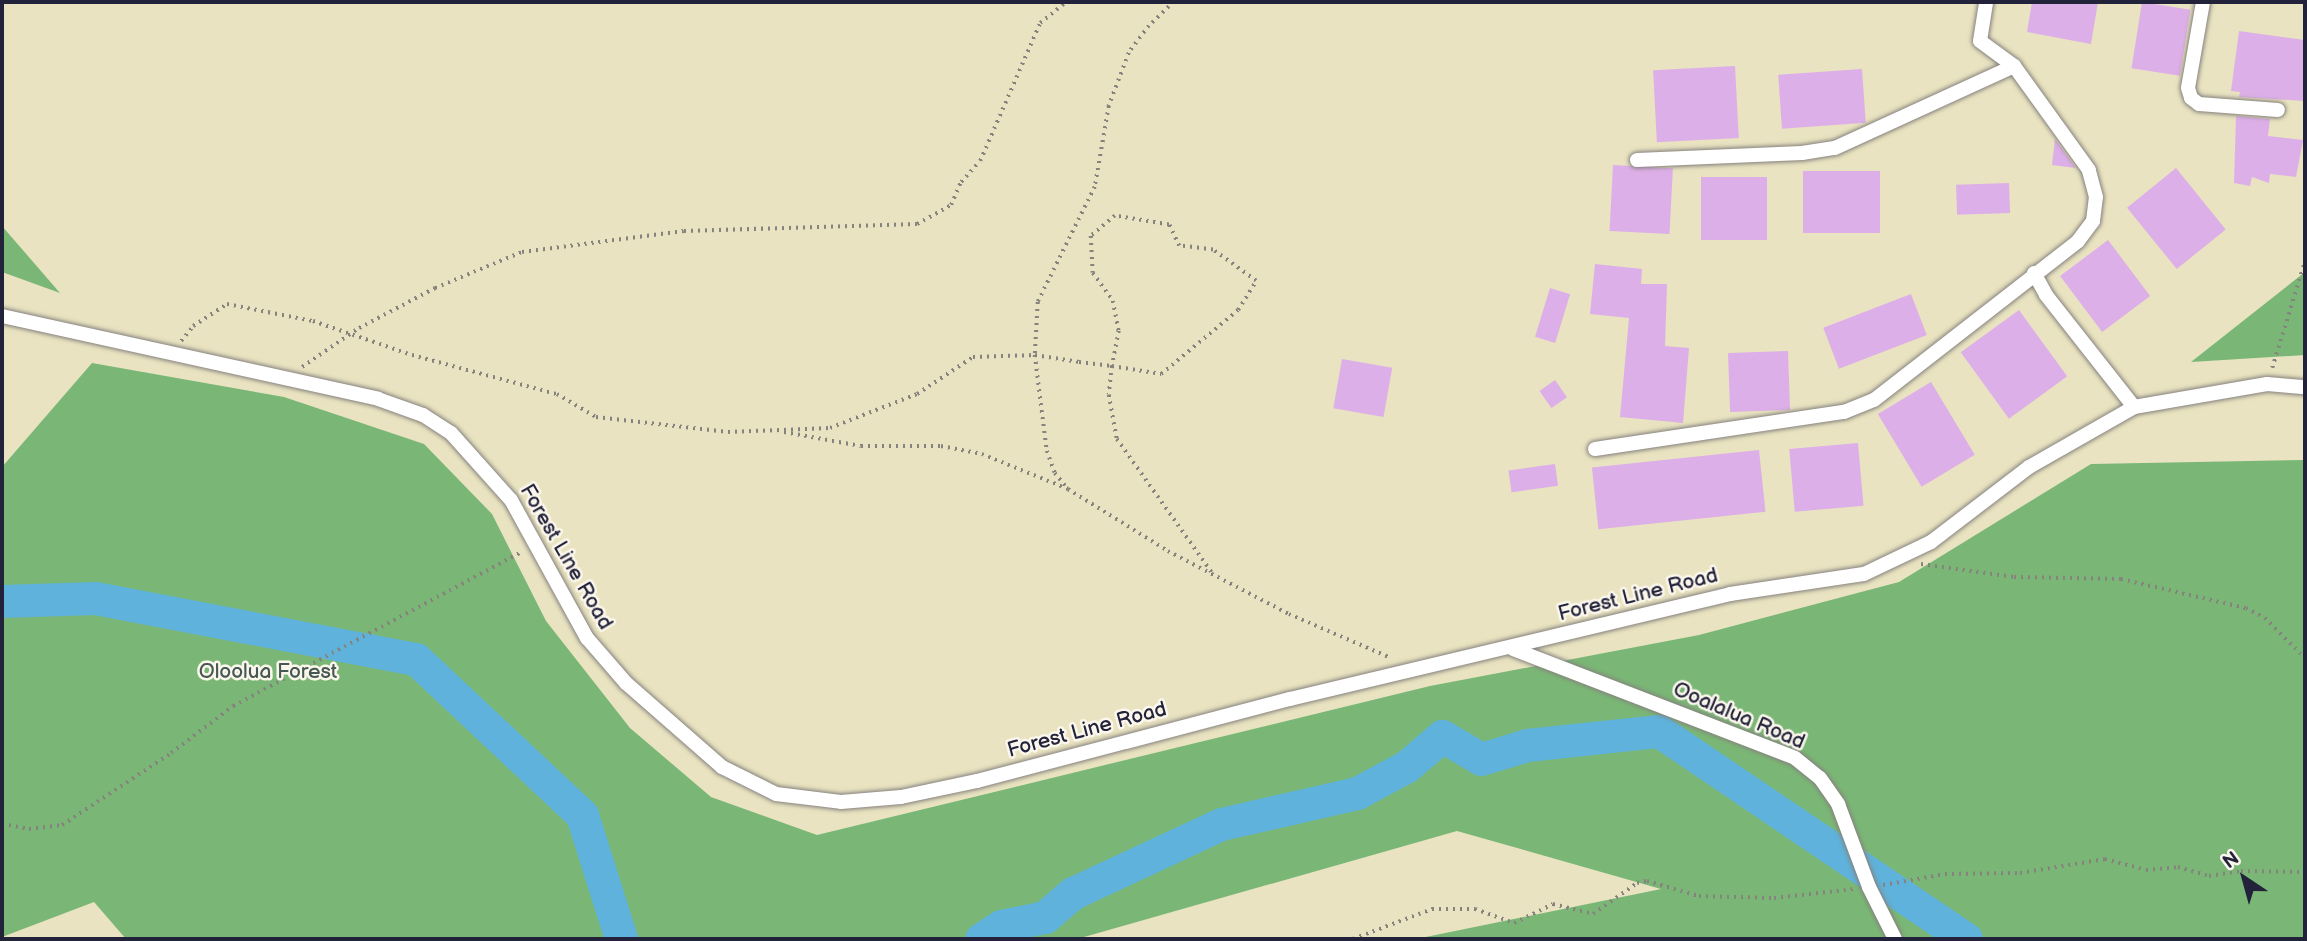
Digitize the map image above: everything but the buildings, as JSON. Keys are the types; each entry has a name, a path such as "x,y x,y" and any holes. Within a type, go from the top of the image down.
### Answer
{"street":[{"path":"1595,449 1844,412 1874,400 1911,374 2034,272 2078,241 2093,221 2096,197 2089,170 2071,140 2014,66 1980,41 1986,2"},
{"path":"2203,2 2188,88 2191,98 2199,104 2278,110"},
{"path":"1637,160 1802,153 1835,148 2014,66"},
{"path":"2034,272 2046,295 2134,407"},
{"name":"Forest Line Road","path":"2,316 168,356 286,378 378,399 424,415 480,462 538,542 587,638 626,683 722,766 776,794 841,802 901,797 1730,594 1864,574 1931,542 2029,467 2134,407 2267,384 2305,387"},
{"name":"Ooalalua Road","path":"1512,649 1795,758 1820,778 1838,804 1869,887 1895,939"}],"path":[{"path":"286,378 351,334 435,288 522,252 684,231 917,224 951,205 961,182 980,161 1040,23 1066,2"},
{"path":"1068,489 1055,472 1047,451 1035,355 1038,302 1095,187 1109,106 1129,53 1149,26 1174,2"},
{"path":"168,356 194,326 227,304 313,321 557,394 596,417 728,432 830,428 917,394 973,357 1035,355 1112,366 1161,374 1238,310 1256,281 1213,250 1179,246 1168,225 1115,216 1091,236 1093,273 1113,301 1119,331 1112,366 1109,395 1117,439 1213,574"},
{"path":"2267,384 2305,261"},
{"path":"775,430 861,446 941,446 982,454 1068,489 1213,574 1379,655 1429,667"},
{"path":"2,824 29,829 62,825 171,753 233,706 538,542"},
{"path":"1895,561 2014,577 2121,579 2246,608 2265,618 2305,658"},
{"path":"1353,939 1432,909 1475,909 1514,923 1553,904 1593,914 1637,883 1647,881 1699,896 1774,898 1869,887 1945,874 2020,873 2052,864 2105,859 2146,870 2178,867 2209,876 2241,871 2305,872"}],"green space":[{"path":"2,226 60,293 2,272"},
{"path":"2305,272 2305,355 2191,362"},
{"name":"Oloolua Forest","path":"92,363 284,397 424,444 492,514 546,621 630,728 711,797 817,835 1430,686 1699,635 1899,582 2091,464 2305,460 2305,939 1416,939 1661,889 1457,831 1077,939 126,939 94,902 2,937 2,467"}],"waterway":[{"path":"2,601 95,598 416,659 582,815 621,939"},
{"path":"981,939 1001,926 1045,917 1073,893 1221,824 1357,793 1407,766 1442,736 1481,759 1527,745 1659,731 1966,939"}]}
